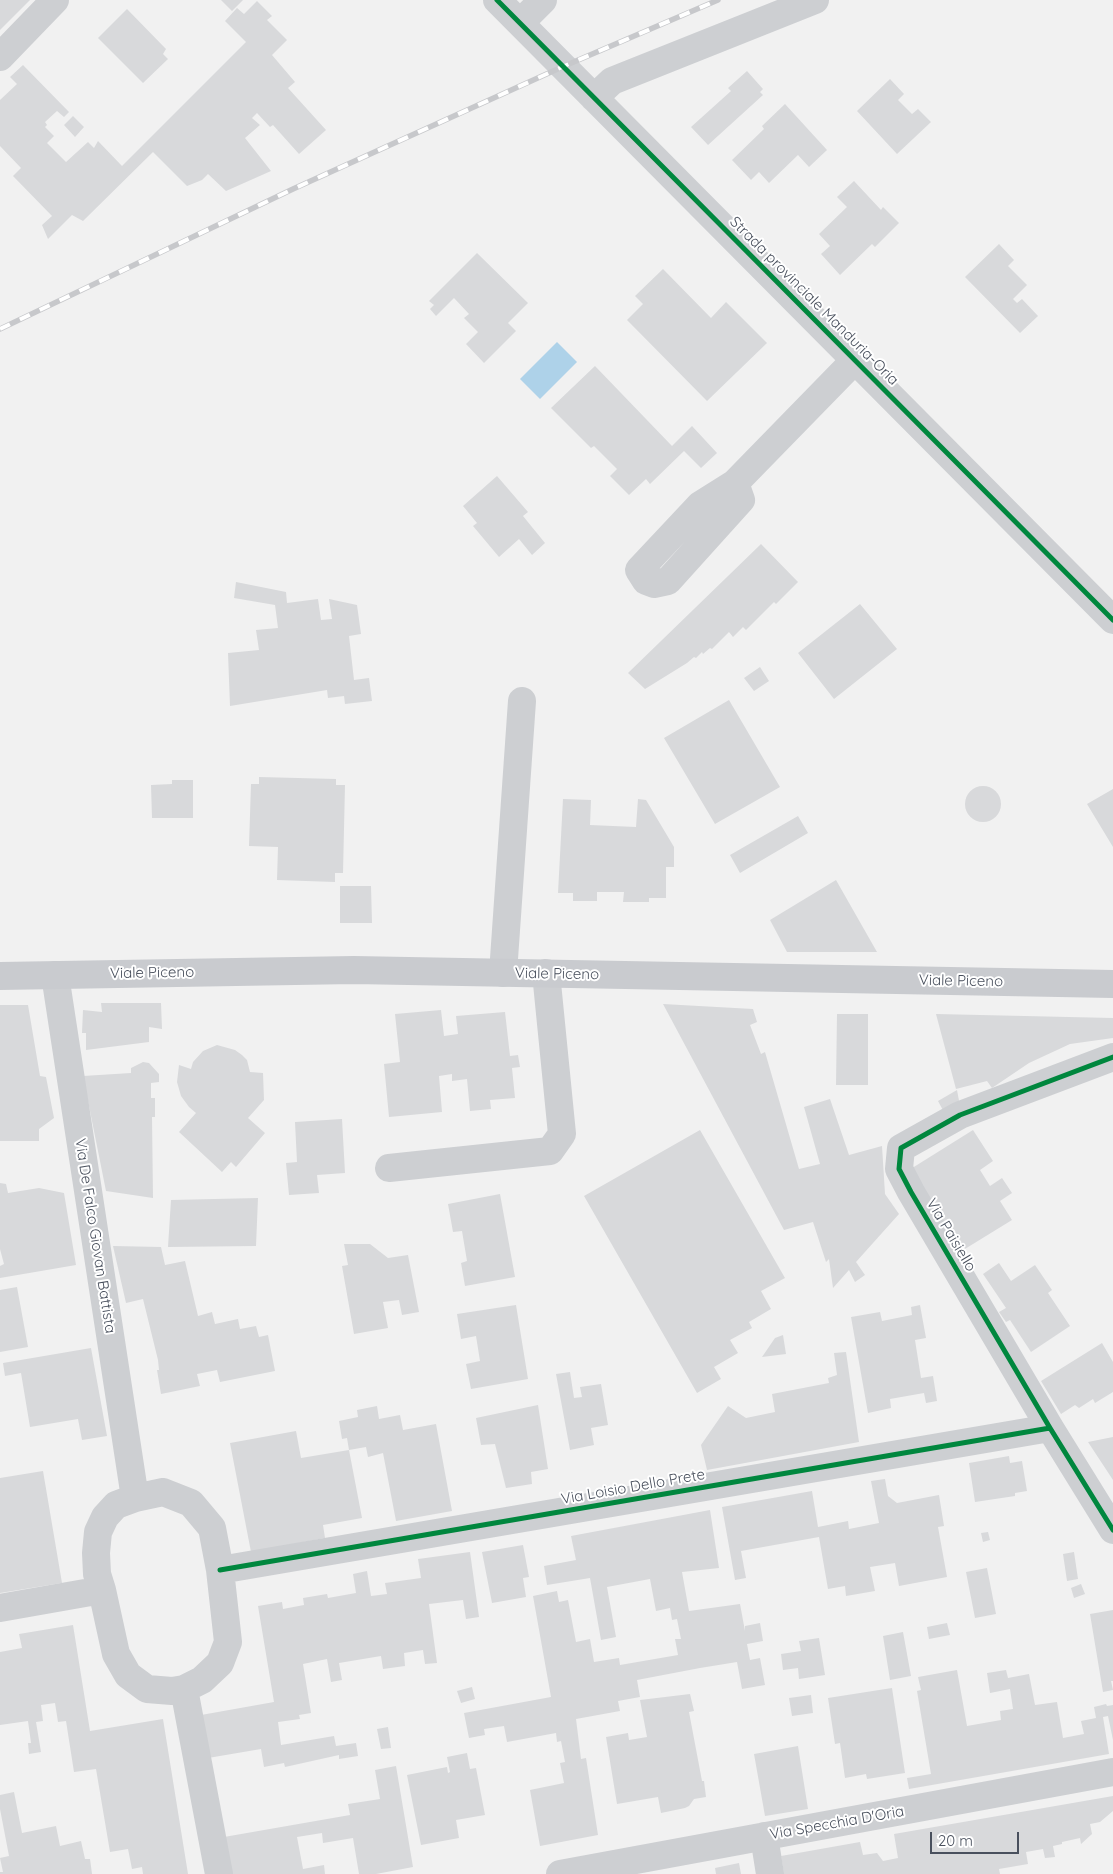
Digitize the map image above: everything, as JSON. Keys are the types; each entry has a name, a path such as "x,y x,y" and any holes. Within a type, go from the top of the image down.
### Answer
{"main road":[{"name":"Viale Piceno","path":"0,976 354,970 1113,984"}],"street":[{"path":"0,57 55,0"},
{"name":"Strada provinciale Manduria-Oria","path":"497,0 1113,620"},
{"path":"520,23 543,0"},
{"path":"594,98 612,81 815,0"},
{"path":"735,483 854,360"},
{"path":"503,973 522,701"},
{"path":"389,1168 550,1151 562,1134 546,973"},
{"name":"Via De Falco Giovan Battista","path":"55,975 135,1498"},
{"name":"Via Paisiello","path":"1110,1059 960,1115 901,1148 899,1169 910,1192 1113,1530"},
{"name":"Via Loisio Dello Prete","path":"220,1570 1050,1428"},
{"path":"163,1492 191,1503 212,1528 220,1570 228,1642 220,1663 202,1680 184,1689 172,1691 147,1689 128,1675 116,1654 102,1590 96,1574 98,1532 105,1517 116,1505 135,1498 163,1492"},
{"path":"0,1608 102,1590"},
{"path":"184,1689 219,1874"},
{"name":"Via Specchia D'Oria","path":"560,1874 1113,1772"},
{"path":"764,1836 770,1874"}],"water":[{"path":"557,342 577,362 540,399 520,379"}],"building":[{"path":"0,0 30,0 0,30"},
{"path":"221,0 243,0 232,11"},
{"path":"257,1 272,16 267,20 287,40 272,55 295,82 288,88 326,130 299,154 273,125 270,127 257,113 252,118 260,125 245,138 271,171 226,191 208,174 202,180 187,186 153,152 83,221 72,215 48,239 42,225 52,216 13,176 21,168 0,146 0,100 17,84 10,77 23,65 69,112 64,117 57,111 45,122 47,125 45,127 54,136 47,143 66,162 88,142 94,148 98,141 122,166 246,42 225,21 237,8 244,14"},
{"path":"127,9 166,49 163,54 168,59 143,83 98,38"},
{"path":"747,71 763,89 760,92 763,95 708,145 691,127 731,91 728,88"},
{"path":"890,79 904,94 898,100 912,114 918,109 931,122 897,154 857,111"},
{"path":"785,104 827,150 809,167 798,155 769,183 759,172 751,180 732,160 764,129 762,126"},
{"path":"73,116 84,127 75,137 64,125"},
{"path":"854,181 881,210 883,207 899,223 875,247 872,244 840,275 821,254 830,246 819,234 847,207 837,197"},
{"path":"999,244 1014,260 1008,266 1027,285 1013,299 1017,303 1022,299 1038,316 1020,333 965,277"},
{"path":"477,253 528,303 508,323 516,331 484,363 466,344 478,332 464,318 469,314 454,298 436,316 430,309 434,305 429,301"},
{"path":"663,269 711,318 726,302 767,343 707,401 627,320 643,304 635,296"},
{"path":"595,366 672,446 692,426 717,453 701,468 684,451 650,484 646,479 629,495 610,476 617,469 594,446 591,448 551,408"},
{"path":"497,476 528,512 523,516 545,543 532,555 519,539 499,557 473,526 477,523 463,506"},
{"path":"761,544 798,582 776,604 774,602 746,630 743,627 733,637 729,632 712,649 710,648 703,654 702,652 696,658 694,657 645,689 628,673"},
{"path":"236,582 286,592 287,603 318,599 321,620 332,619 329,599 357,605 361,634 349,636 354,680 369,678 372,701 345,704 344,696 328,698 327,690 230,706 228,653 259,650 256,630 278,628 275,605 234,598"},
{"path":"860,604 897,649 834,699 798,653"},
{"path":"760,667 769,681 754,691 744,678"},
{"path":"729,700 780,787 715,824 664,738"},
{"path":"259,777 336,779 336,785 345,785 343,873 335,873 335,882 277,880 278,847 249,846 251,784 259,784"},
{"path":"172,780 193,780 193,818 152,818 151,785 172,784"},
{"path":"983,786 995,792 1001,804 995,816 983,822 971,816 965,804 971,792"},
{"path":"1113,789 1113,847 1087,804"},
{"path":"563,799 591,800 590,825 636,827 638,799 646,800 674,847 674,867 666,867 666,898 649,898 649,902 623,902 624,892 597,892 597,901 573,901 573,893 558,893"},
{"path":"798,816 808,833 740,873 730,855"},
{"path":"836,880 877,952 787,952 770,920"},
{"path":"340,886 371,886 372,923 340,923"},
{"path":"101,1003 161,1003 162,1029 149,1027 149,1042 86,1050 86,1033 82,1033 83,1010 102,1012"},
{"path":"663,1004 753,1009 757,1022 750,1025 761,1054 765,1052 799,1169 820,1164 804,1107 830,1099 849,1155 882,1146 885,1194 899,1214 856,1262 865,1275 855,1282 849,1270 833,1288 829,1259 826,1262 813,1222 784,1230"},
{"path":"0,1005 28,1005 40,1076 46,1077 54,1118 39,1129 39,1141 0,1141"},
{"path":"441,1010 444,1036 458,1034 456,1016 505,1012 510,1056 518,1055 520,1067 512,1068 515,1098 490,1100 491,1109 470,1111 467,1079 452,1081 452,1074 439,1076 442,1112 389,1117 384,1064 400,1062 395,1014"},
{"path":"837,1014 868,1014 868,1085 836,1085"},
{"path":"936,1014 1113,1018 1113,1038 1070,1044 1029,1063 992,1088 987,1081 956,1089"},
{"path":"217,1045 235,1050 242,1055 247,1060 250,1072 263,1073 264,1100 248,1118 265,1133 236,1167 231,1162 222,1172 179,1132 196,1113 181,1096 177,1082 179,1065 191,1069 193,1062 203,1051"},
{"path":"143,1062 149,1063 159,1074 159,1082 151,1083 151,1098 155,1098 155,1117 152,1117 153,1198 106,1191 83,1076 131,1073 131,1068"},
{"path":"957,1090 960,1106 945,1114 938,1101"},
{"path":"342,1119 345,1173 317,1175 319,1193 289,1195 286,1163 297,1162 295,1122"},
{"path":"700,1130 785,1278 761,1291 771,1309 749,1322 752,1328 730,1340 738,1353 714,1367 721,1379 697,1393 584,1196"},
{"path":"973,1130 993,1161 980,1170 990,1186 1002,1178 1012,1193 1000,1201 1012,1220 960,1252 909,1170"},
{"path":"0,1183 6,1184 8,1193 39,1188 64,1193 76,1265 0,1278 0,1266 4,1264 0,1249"},
{"path":"500,1194 515,1277 465,1286 461,1263 467,1261 462,1231 453,1232 448,1204"},
{"path":"258,1198 256,1246 168,1247 171,1200"},
{"path":"344,1244 370,1244 388,1258 408,1255 419,1312 402,1315 399,1300 383,1302 388,1328 354,1334 342,1266 348,1265"},
{"path":"113,1246 161,1247 165,1265 185,1261 198,1316 212,1312 215,1324 238,1319 240,1329 256,1326 259,1337 268,1335 275,1371 220,1382 217,1370 197,1374 200,1386 161,1394 157,1370 159,1370 158,1360 143,1299 126,1303"},
{"path":"999,1263 1011,1281 1035,1265 1052,1290 1048,1293 1070,1326 1031,1352 1010,1320 1006,1322 999,1312 1006,1308 983,1274"},
{"path":"17,1287 28,1347 0,1352 0,1290"},
{"path":"516,1305 528,1379 471,1389 466,1364 480,1361 476,1336 461,1339 457,1314"},
{"path":"920,1305 926,1338 915,1340 921,1378 933,1376 937,1401 926,1403 924,1393 890,1399 891,1408 868,1413 851,1317 880,1312 882,1321 912,1315 911,1307"},
{"path":"783,1335 786,1354 762,1357 775,1338"},
{"path":"1102,1343 1113,1362 1113,1392 1095,1403 1093,1399 1079,1408 1075,1405 1061,1414 1041,1381"},
{"path":"91,1348 107,1436 82,1440 78,1419 30,1427 21,1373 5,1376 3,1363"},
{"path":"846,1352 859,1442 707,1470 701,1445 728,1406 746,1418 775,1412 772,1394 829,1383 828,1378 837,1375 834,1353"},
{"path":"570,1372 574,1398 582,1397 580,1387 601,1384 608,1425 591,1428 594,1445 570,1450 556,1374"},
{"path":"538,1405 548,1469 531,1472 532,1484 506,1488 495,1444 481,1445 476,1418"},
{"path":"377,1406 379,1419 400,1415 403,1430 436,1424 452,1511 396,1521 383,1453 368,1457 366,1447 349,1450 347,1438 342,1439 339,1421 358,1417 357,1410"},
{"path":"296,1431 301,1458 349,1450 362,1518 323,1525 325,1538 251,1552 230,1443"},
{"path":"1113,1437 1113,1480 1088,1442"},
{"path":"1009,1456 1010,1463 1022,1461 1027,1491 1015,1493 1015,1496 975,1502 969,1463"},
{"path":"43,1471 62,1583 0,1593 0,1478"},
{"path":"885,1479 888,1496 897,1503 939,1495 944,1526 938,1527 947,1577 899,1586 895,1563 870,1567 875,1591 846,1596 845,1586 828,1589 819,1537 741,1551 746,1578 735,1580 722,1507 812,1491 818,1527 848,1521 849,1529 879,1523 871,1481"},
{"path":"710,1510 719,1568 682,1572 689,1611 740,1604 745,1631 745,1626 760,1623 763,1641 747,1644 750,1660 760,1658 765,1685 742,1689 737,1662 700,1668 637,1680 640,1697 618,1701 620,1711 576,1719 581,1759 586,1758 598,1835 540,1846 530,1790 564,1783 560,1763 565,1762 561,1741 557,1742 556,1733 507,1742 504,1726 484,1729 485,1735 469,1738 464,1713 551,1697 533,1596 557,1591 559,1602 568,1600 576,1642 590,1639 594,1662 619,1658 620,1665 678,1655 675,1639 681,1639 677,1619 672,1620 670,1608 656,1611 650,1579 607,1587 616,1637 601,1640 590,1578 547,1585 544,1566 576,1560 571,1536"},
{"path":"988,1532 990,1540 983,1542 981,1533"},
{"path":"523,1545 529,1577 523,1578 526,1597 492,1603 482,1552"},
{"path":"470,1552 479,1617 466,1619 463,1600 429,1604 437,1663 425,1664 423,1650 404,1653 405,1666 383,1669 381,1656 339,1663 342,1680 331,1682 327,1659 303,1664 311,1713 299,1715 300,1719 278,1722 281,1745 334,1736 336,1746 356,1743 358,1756 339,1759 339,1755 285,1767 284,1763 264,1767 261,1749 208,1758 201,1715 274,1702 258,1606 282,1602 283,1609 304,1605 303,1598 327,1594 328,1598 356,1593 353,1574 367,1571 371,1596 387,1594 385,1583 421,1578 418,1559"},
{"path":"1074,1552 1078,1579 1067,1581 1063,1554"},
{"path":"987,1568 996,1614 975,1618 966,1572"},
{"path":"1081,1584 1085,1594 1074,1598 1071,1588"},
{"path":"1113,1610 1113,1681 1111,1681 1113,1690 1103,1692 1090,1614"},
{"path":"947,1623 950,1635 929,1639 927,1627"},
{"path":"73,1625 90,1731 163,1719 188,1874 143,1874 142,1867 132,1869 128,1849 110,1852 96,1769 74,1772 66,1721 58,1722 55,1703 41,1705 43,1721 36,1722 41,1752 29,1754 28,1743 31,1743 28,1721 0,1725 0,1652 22,1648 19,1634"},
{"path":"903,1632 911,1676 890,1680 883,1636"},
{"path":"819,1638 825,1675 799,1679 798,1668 783,1670 781,1654 801,1651 799,1641"},
{"path":"957,1670 967,1726 1001,1720 1000,1711 1013,1709 1010,1689 990,1693 987,1673 1006,1670 1008,1678 1029,1674 1035,1705 1057,1702 1063,1738 1084,1734 1081,1721 1096,1718 1094,1707 1106,1704 1107,1706 1113,1705 1113,1740 1108,1716 1103,1717 1109,1754 909,1789 907,1778 931,1774 917,1691 921,1690 918,1677"},
{"path":"472,1687 475,1699 461,1703 457,1691"},
{"path":"892,1688 905,1773 867,1779 866,1774 845,1778 840,1743 835,1744 828,1698"},
{"path":"690,1694 694,1711 689,1712 706,1797 694,1799 685,1808 661,1813 658,1797 617,1804 606,1737 628,1733 629,1740 647,1737 640,1700"},
{"path":"811,1695 813,1713 792,1716 789,1698"},
{"path":"388,1727 391,1748 381,1749 377,1729"},
{"path":"798,1746 808,1809 765,1816 754,1754"},
{"path":"467,1753 470,1769 476,1768 485,1815 456,1820 459,1838 421,1845 407,1775 447,1767 448,1773 450,1772 447,1757"},
{"path":"396,1766 413,1867 376,1874 359,1874 353,1838 323,1843 322,1833 297,1837 303,1869 324,1865 325,1874 230,1874 224,1837 350,1815 348,1804 380,1799 375,1770"},
{"path":"14,1792 22,1833 56,1826 60,1846 81,1841 85,1859 90,1859 92,1874 0,1874 0,1872 3,1872 0,1858 9,1856 0,1809 0,1795"},
{"path":"1113,1796 1113,1811 1100,1822 1090,1824 1092,1834 1081,1844 1080,1838 1053,1846 1055,1857 1045,1858 1043,1849 1026,1852 1028,1864 999,1869 1000,1874 784,1874 781,1856 860,1842 863,1855 877,1853 883,1861 898,1858 894,1834"},
{"path":"739,1863 741,1874 716,1874 715,1868"}],"railway":[{"path":"0,329 293,189 562,67 718,0"}],"cycle path":[{"path":"497,0 1113,620"},
{"path":"1113,1057 960,1115 901,1148 899,1169 1050,1428 1113,1530"},
{"path":"220,1570 1050,1428"}]}
